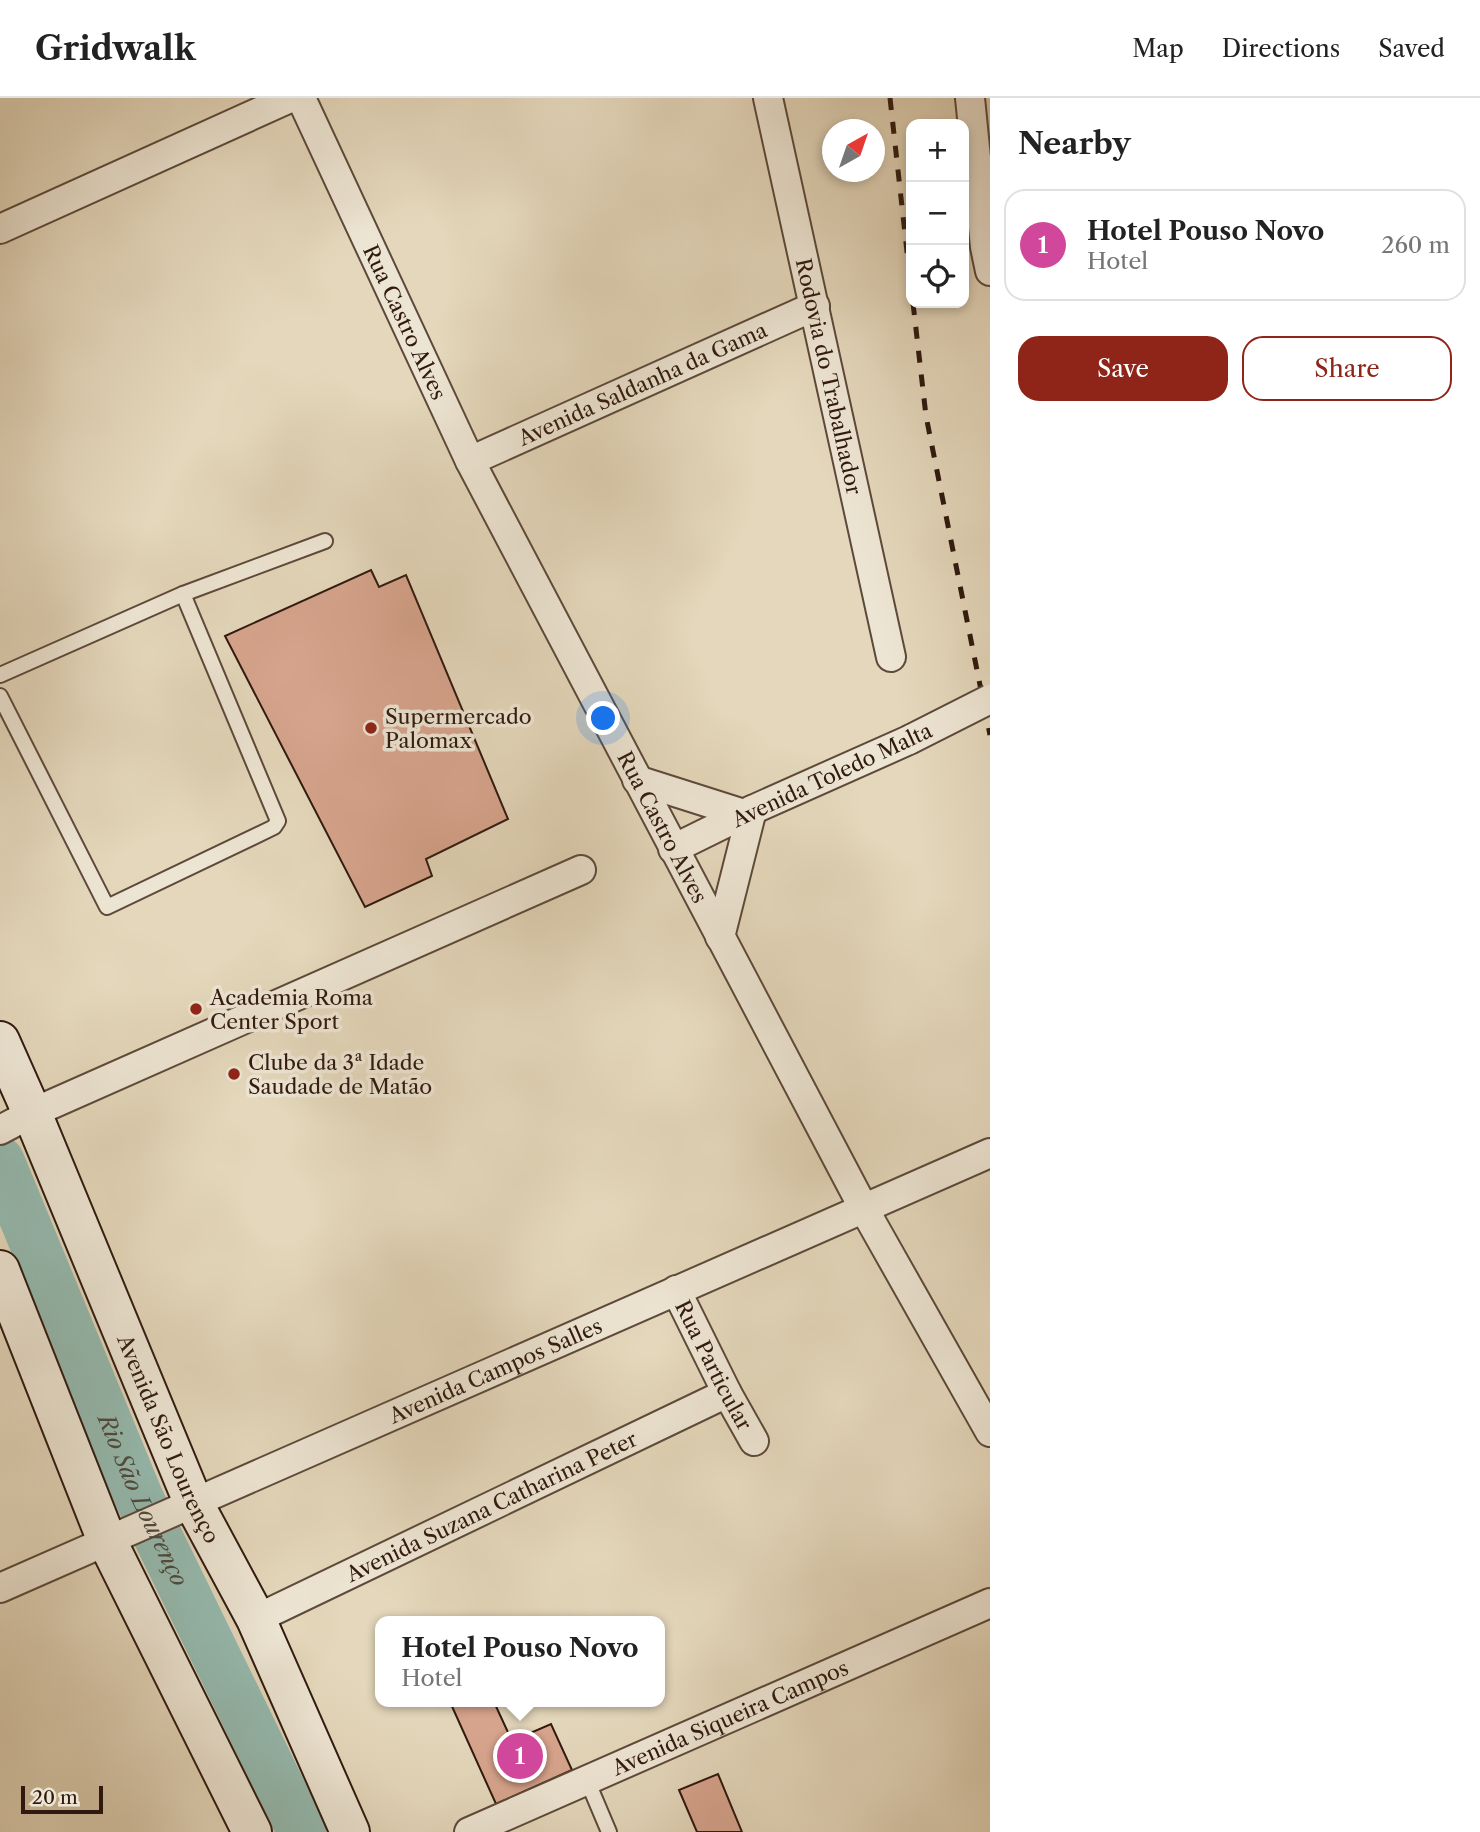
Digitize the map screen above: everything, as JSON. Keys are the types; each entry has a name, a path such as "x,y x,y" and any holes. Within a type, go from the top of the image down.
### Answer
{"main road":[{"name":"Avenida São Lourenço","path":"0,1041 14,1123 183,1507 256,1619 350,1832"},
{"path":"0,1269 116,1537 252,1832"}],"street":[{"path":"0,229 290,98"},
{"name":"Rua Castro Alves","path":"301,98 470,461 864,1209 990,1432"},
{"name":"Rodovia do Trabalhador","path":"768,98 891,657"},
{"path":"970,98 988,255"},
{"name":"Avenida Saldanha da Gama","path":"470,461 815,306"},
{"name":"Avenida Toledo Malta","path":"673,849 748,812 909,740 990,699"},
{"path":"637,780 748,812 720,937"},
{"path":"14,1123 581,870"},
{"name":"Avenida Campos Salles","path":"0,1588 990,1153"},
{"name":"Rua Particular","path":"676,1290 754,1441"},
{"name":"Avenida Suzana Catharina Peter","path":"256,1619 727,1393"},
{"name":"Avenida Siqueira Campos","path":"470,1832 990,1603"}],"lane":[{"path":"0,675 183,594 325,541"},
{"path":"0,696 7,723 107,907 274,827 278,821 183,594"},
{"path":"587,1780 609,1832"}],"building":[{"name":"Supermercado Palomax","path":"371,570 379,587 406,575 508,819 426,859 432,876 365,907 225,636"},
{"path":"452,1707 496,1707 512,1741 551,1724 572,1770 496,1804"},
{"path":"718,1774 742,1832 697,1832 679,1790"}],"waterway":[{"name":"Rio São Lourenço","path":"0,1161 139,1498 302,1832"}],"railway":[{"path":"890,98 906,245"},
{"path":"914,308 926,416 990,735"}],"place":[{"name":"Supermercado Palomax","path":"371,728"},
{"name":"Academia Roma Center Sport","path":"196,1009"},
{"name":"Clube da 3ª Idade Saudade de Matão","path":"234,1074"},
{"name":"Hotel Pouso Novo","path":"520,1756"}]}
